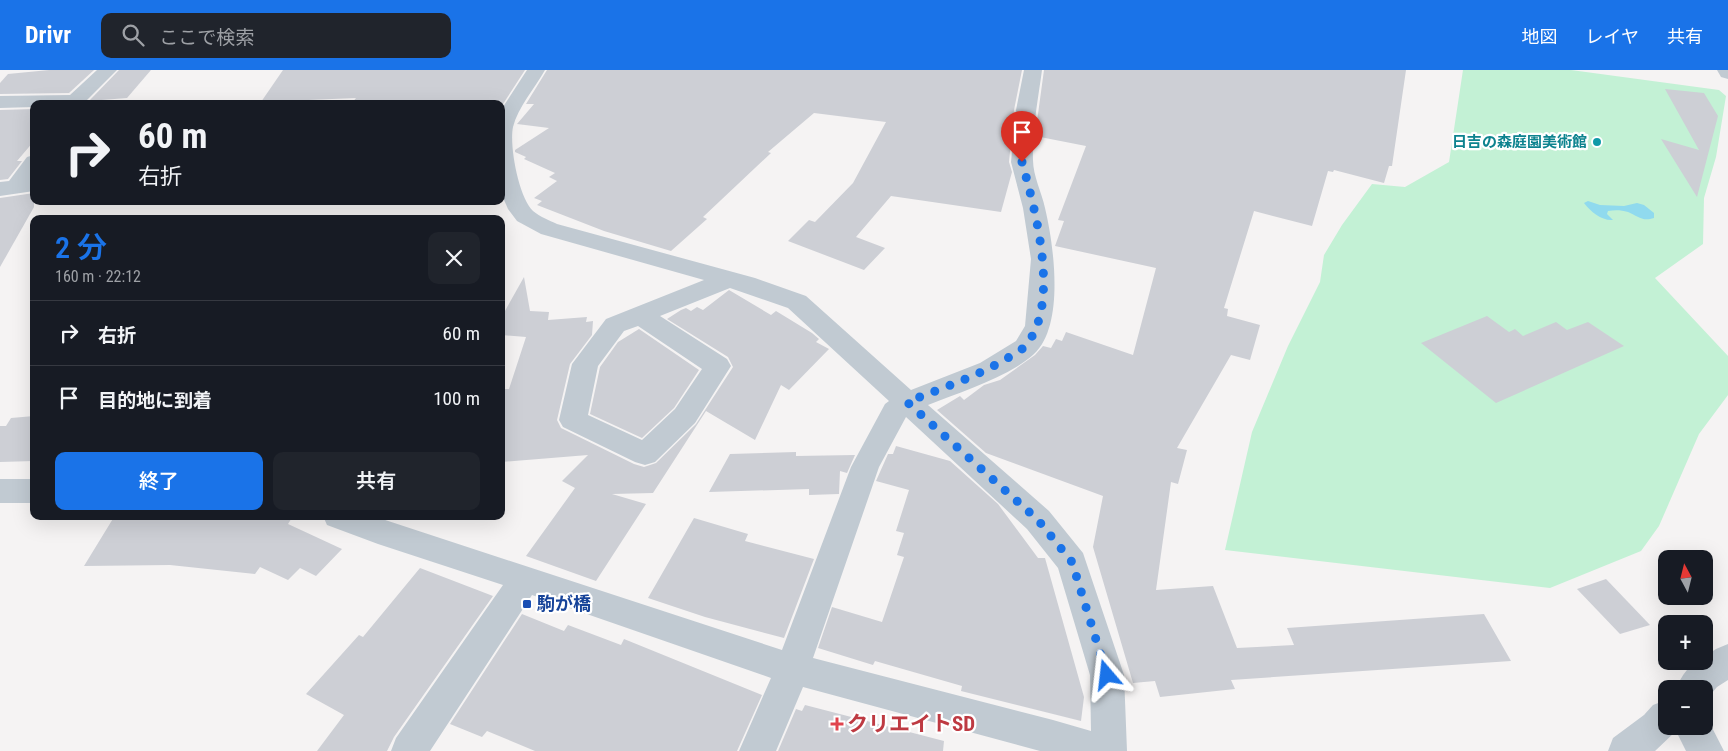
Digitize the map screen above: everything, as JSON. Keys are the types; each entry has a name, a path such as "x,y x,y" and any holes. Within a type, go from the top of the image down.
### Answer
{"street":[{"path":"76,100 108,70"},
{"path":"505,124 536,70"},
{"path":"758,751 779,704 865,467 895,411 907,402 989,370 1025,347 1038,327 1043,259 1034,208 1022,162 1026,110 1033,70"},
{"path":"0,102 30,102"},
{"path":"505,160 513,199 525,216 548,229 729,279 797,302 1038,520 1072,562 1107,675 1109,751"},
{"path":"17,187 30,167"},
{"path":"641,316 718,366 685,416 646,454 572,420 585,364 615,325 729,279"},
{"path":"0,491 30,491"},
{"path":"349,520 388,535 525,579 768,662 1053,737 1096,751"},
{"path":"409,751 525,579"},
{"path":"1701,680 1728,660"},
{"path":"1626,751 1658,726"},
{"path":"1697,735 1706,751"}],"green space":[{"path":"1463,70 1571,70 1719,90 1726,96 1716,157 1704,198 1703,244 1655,278 1728,356 1728,395 1699,434 1659,526 1641,551 1550,588 1225,550 1252,432 1288,346 1320,282 1324,255 1342,225 1372,184 1405,187 1449,162"}],"water":[{"path":"1588,201 1600,205 1624,206 1637,203 1644,205 1654,213 1654,218 1643,219 1628,212 1616,210 1608,211 1607,214 1613,220 1605,219 1593,213 1584,203"}],"building":[{"path":"49,70 94,70 69,93 0,94 0,83 8,74"},
{"path":"119,70 151,70 127,98 90,100"},
{"path":"283,70 525,70 505,101 354,100 356,98 262,100"},
{"path":"547,70 1022,70 1014,110 1009,162 1012,172 1001,212 891,196 856,237 885,248 864,270 788,241 809,220 815,222 853,183 886,122 814,113 768,152 771,153 703,217 707,219 671,251 604,231 537,205 542,201 534,198 557,181 549,177 555,173 524,159 526,157 515,152 515,150 549,128 517,124 534,104 526,104"},
{"path":"1044,70 1406,70 1392,166 1389,166 1384,183 1334,170 1333,172 1328,171 1312,226 1254,211 1224,308 1228,309 1227,316 1260,325 1250,360 1231,355 1177,448 1187,450 1178,484 1171,482 1156,590 1213,586 1237,648 1294,645 1287,628 1484,614 1511,661 1231,680 1235,689 1160,697 1155,681 1133,683 1093,547 1103,496 986,453 937,410 960,396 964,400 984,385 1000,380 1035,355 1043,346 1051,348 1056,339 1062,341 1066,332 1133,355 1156,268 1055,246 1064,221 1058,220 1086,146 1035,136"},
{"path":"1665,89 1704,93 1718,116 1697,197 1661,139 1699,150"},
{"path":"30,109 30,146 17,161 22,161 8,179 0,180 0,110"},
{"path":"30,194 30,205 34,205 34,207 0,267 0,198"},
{"path":"524,277 530,311 549,312 548,320 587,317 586,322 593,321 592,335 570,364 557,420 561,428 634,464 644,467 656,463 696,424 733,367 728,357 667,319 681,310 686,308 691,311 697,307 703,310 729,290 771,315 776,311 812,333 819,339 816,342 829,349 789,390 781,385 755,440 706,411 653,493 612,494 646,504 596,581 526,556 575,488 562,481 588,455 505,462 505,389 509,389 526,337 505,335 505,311"},
{"path":"1487,316 1509,332 1515,329 1523,336 1556,322 1567,330 1588,322 1624,346 1496,403 1421,343"},
{"path":"639,329 699,370 674,408 642,438 590,414 600,367 618,342"},
{"path":"30,416 30,461 0,462 0,426 6,426 11,418"},
{"path":"896,446 950,461 998,504 1038,558 1045,558 1084,697 1081,721 961,691 962,686 875,661 873,665 818,648 832,607 882,622 904,557 897,555 904,533 896,531 909,490 876,481 888,454 893,454"},
{"path":"796,452 796,456 855,455 847,473 840,471 839,494 809,495 809,489 709,492 730,454"},
{"path":"694,518 748,534 745,541 814,559 784,638 705,617 648,598"},
{"path":"112,520 290,520 288,524 342,549 316,576 300,568 288,580 260,567 255,574 170,565 84,566"},
{"path":"420,568 493,596 394,737 387,751 317,751 344,715 306,694 359,635 363,637"},
{"path":"1606,579 1650,625 1620,634 1577,589"},
{"path":"522,614 564,631 568,625 621,645 624,639 762,695 737,751 535,751 487,731 482,737 450,724"},
{"name":"クリエイトSD","path":"805,705 944,741 943,751 778,751 796,709 802,711"}],"place":[{"name":"日吉の森庭園美術館","path":"1597,142"},
{"name":"駒が橋","path":"527,604"},
{"name":"クリエイトSD","path":"837,724"}],"route":[{"path":"1022,162 1034,208 1043,259 1042,299 1038,327 1025,347 989,370 907,402 1038,520 1072,562 1107,675"}]}
